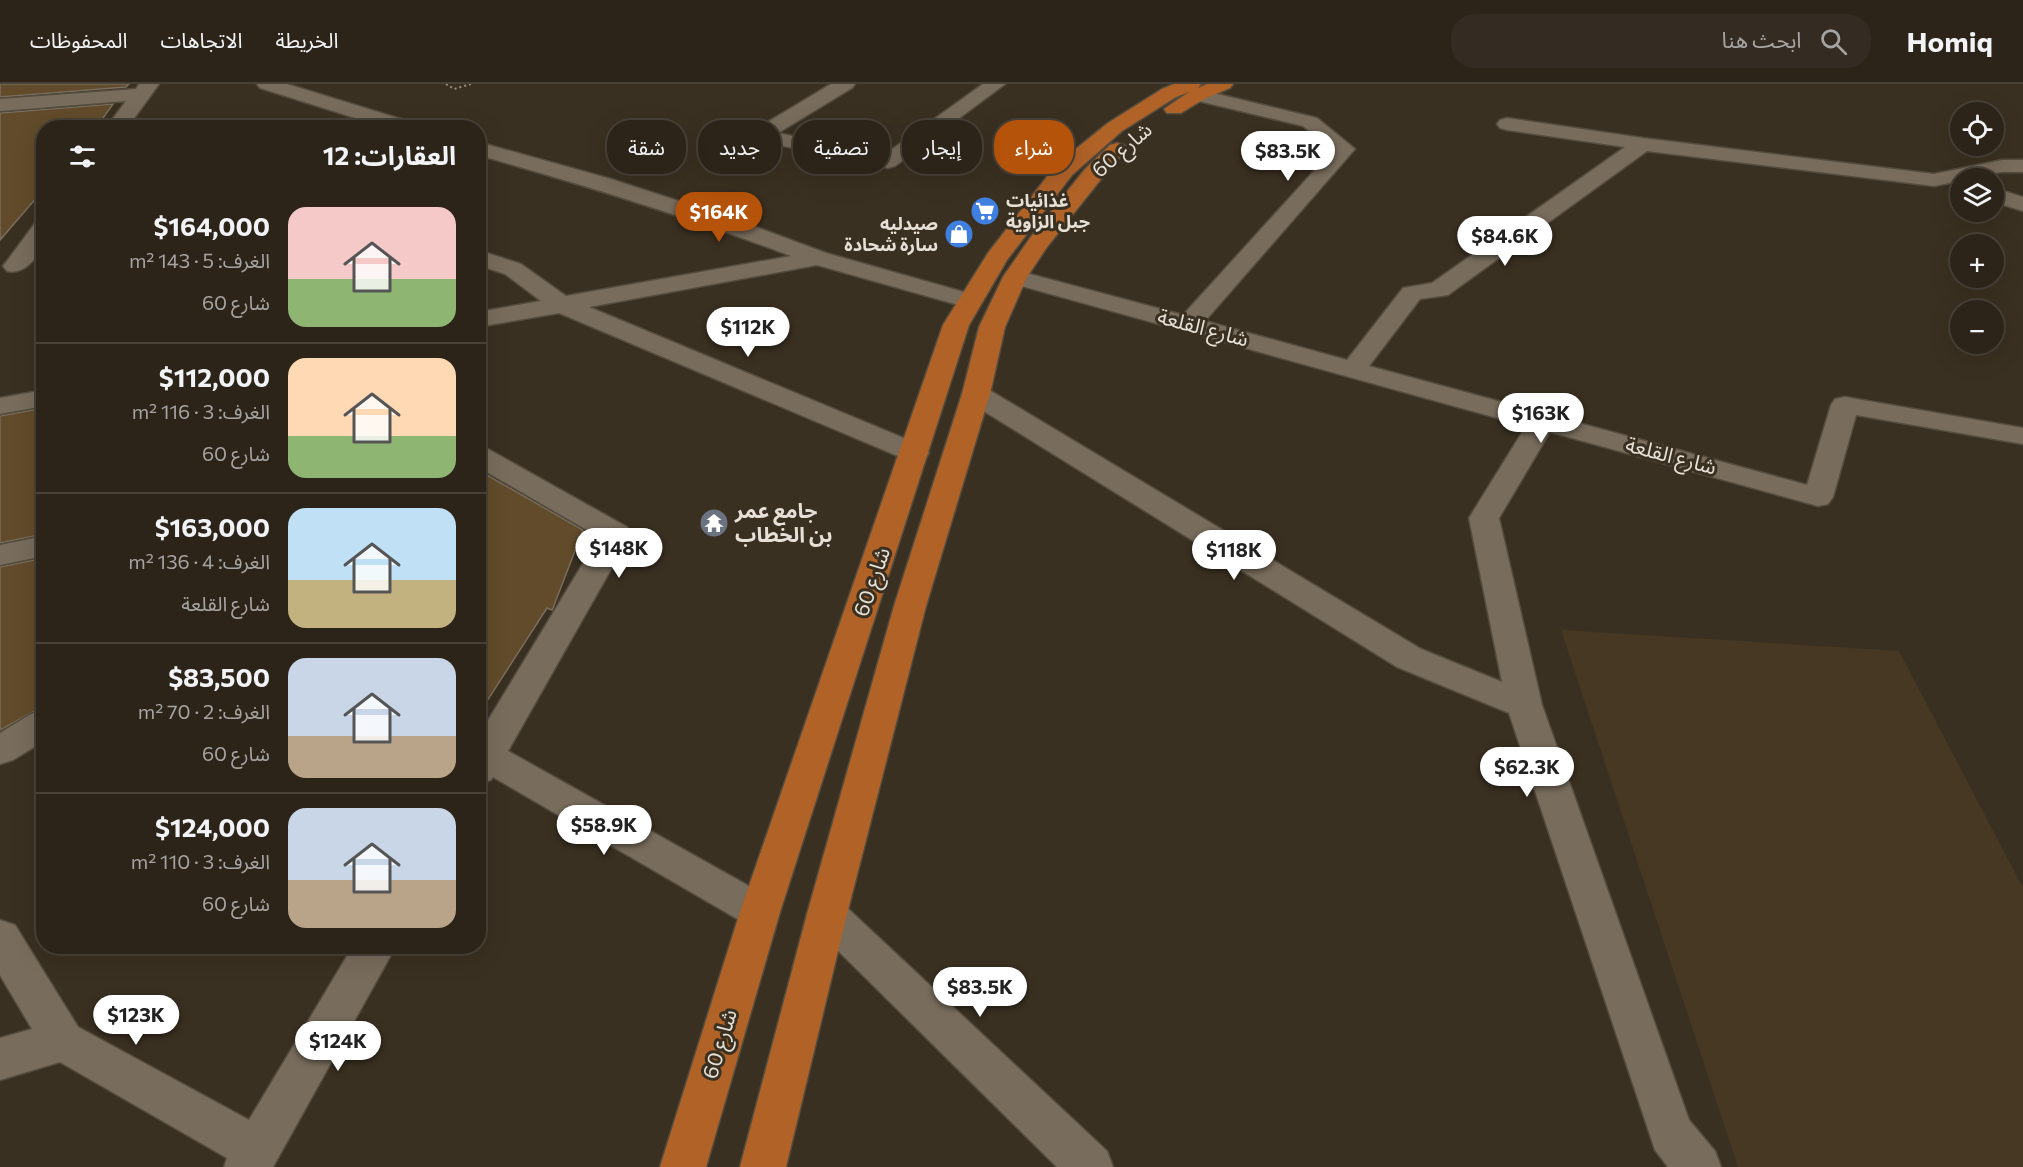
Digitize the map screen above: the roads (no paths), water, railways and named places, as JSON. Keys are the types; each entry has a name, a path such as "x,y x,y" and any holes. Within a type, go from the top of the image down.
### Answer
{"main road":[{"name":"شارع 60","path":"763,1167 827,914 910,606 976,394 992,327 1015,277 1092,174 1149,124 1204,88"},
{"name":"شارع 60","path":"683,1167 760,912 956,325 996,258 1064,171 1115,128 1169,93 1204,88"}],"street":[{"path":"267,84 384,120"},
{"path":"845,84 760,135 888,162 995,84"},
{"path":"1189,324 1345,149 1310,122 1204,88"},
{"path":"0,105 144,89"},
{"path":"122,120 144,89"},
{"path":"1507,124 1642,144 1950,182"},
{"path":"1353,369 1412,292 1440,290 1642,144"},
{"path":"486,150 614,187 732,226 818,258 969,301"},
{"path":"1996,168 2023,166"},
{"path":"2004,198 2023,204"},
{"path":"7,267 36,236"},
{"path":"486,319 818,258"},
{"path":"486,260 513,269 562,305 915,453"},
{"path":"7,267 36,263"},
{"name":"شارع القلعة","path":"1015,277 1818,496 1845,405 2023,436"},
{"path":"976,394 1409,658 1524,705"},
{"path":"0,406 36,399"},
{"path":"1543,421 1484,518 1524,705 1671,1134 1698,1167"},
{"path":"486,460 616,534 486,751"},
{"path":"0,555 36,548"},
{"path":"0,750 36,728"},
{"path":"486,762 760,912"},
{"path":"827,914 1090,1167"},
{"path":"0,938 63,1041 252,1158 371,954"},
{"path":"0,1059 63,1041"}],"place":[{"name":"غذائيات جبل الزاوية","path":"985,211"},
{"name":"صيدليه سارة شحادة","path":"959,234"},
{"name":"جامع عمر بن الخطاب","path":"714,523"}]}
